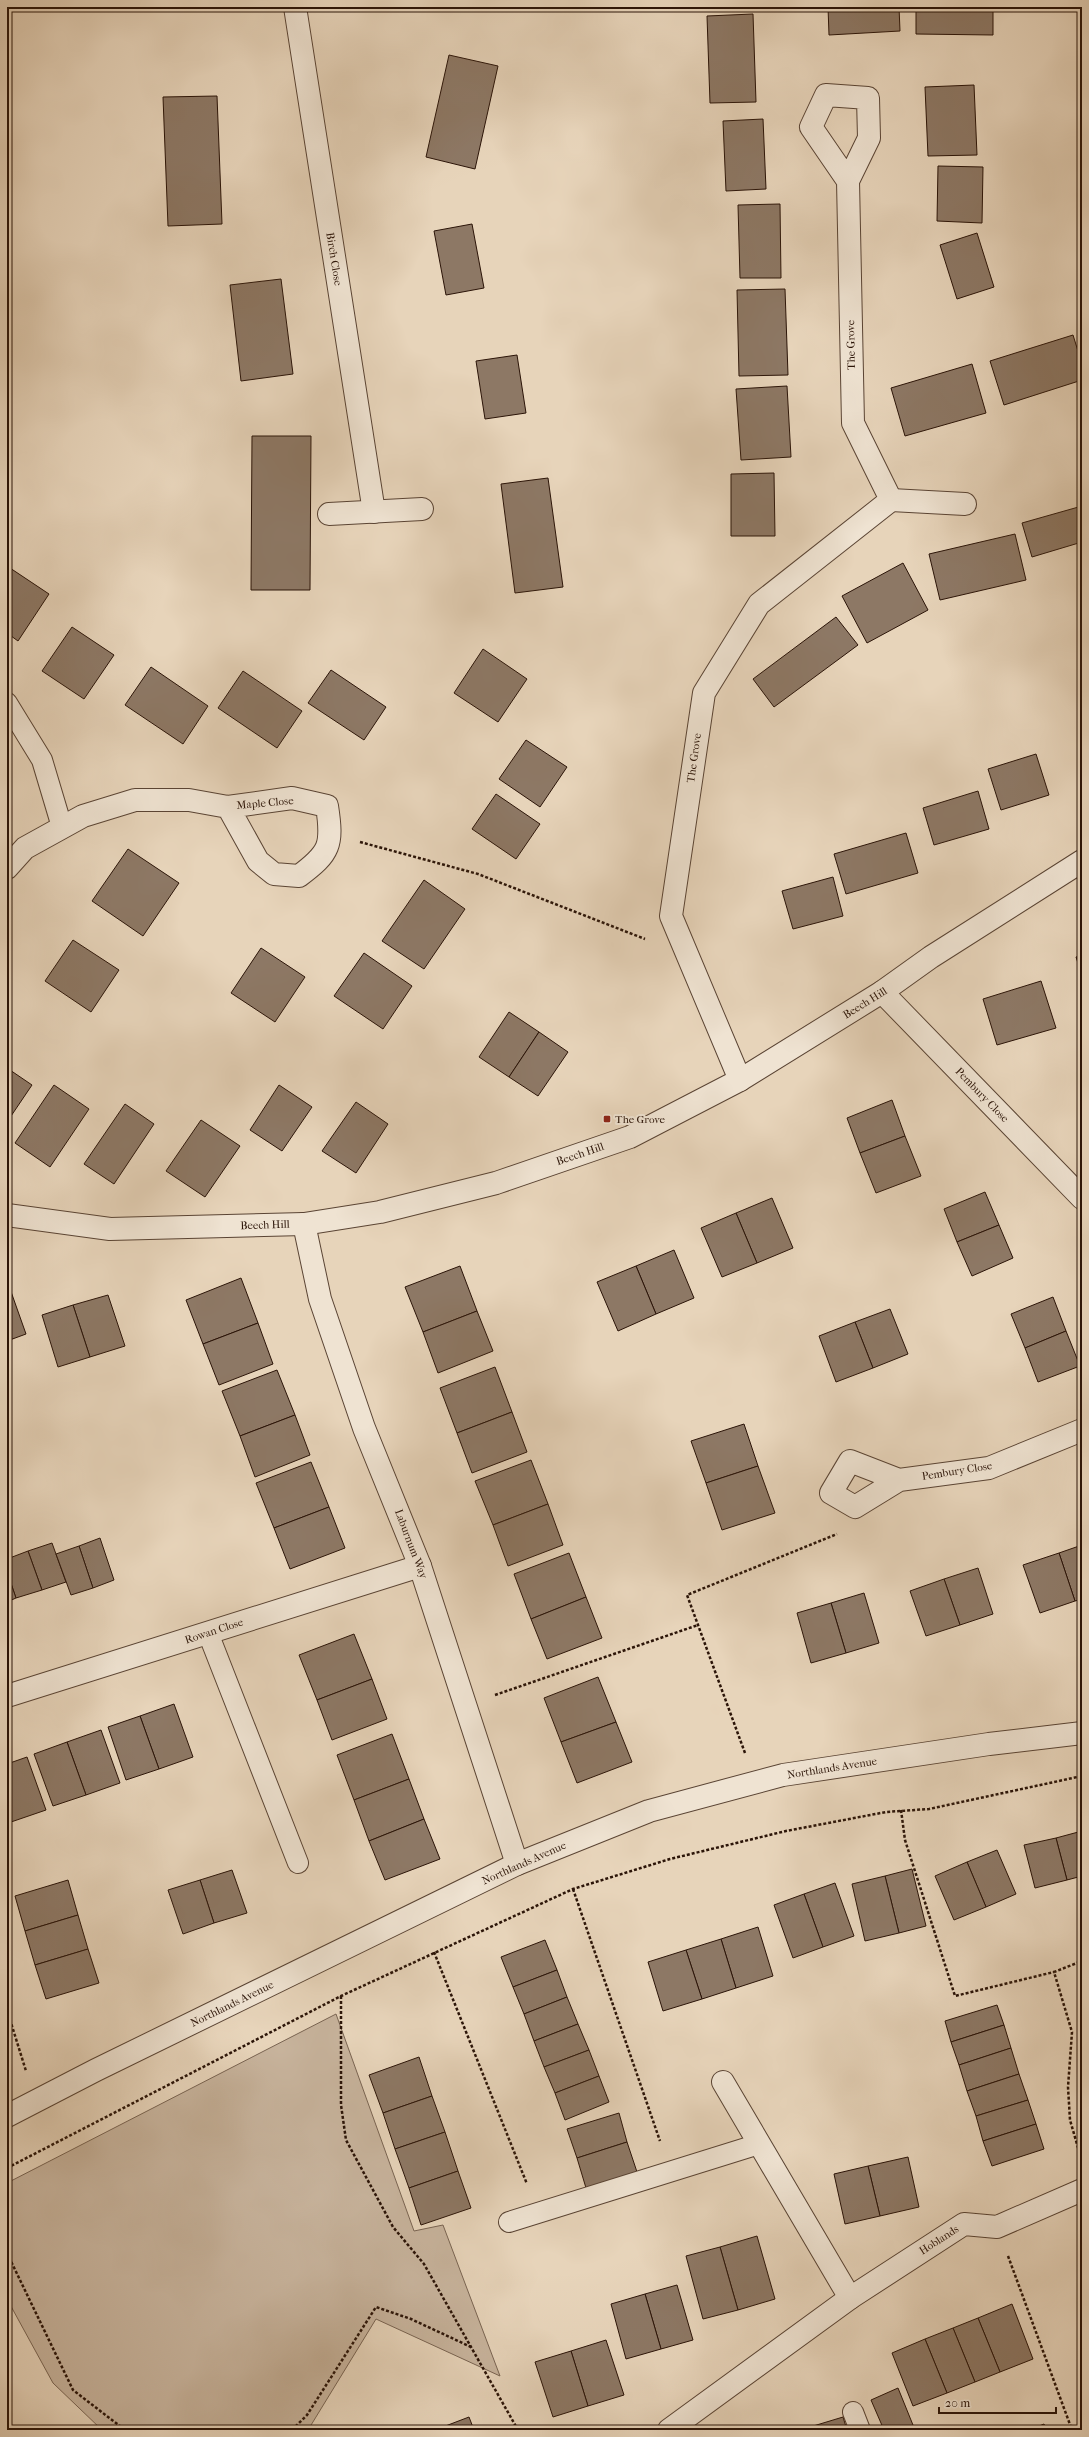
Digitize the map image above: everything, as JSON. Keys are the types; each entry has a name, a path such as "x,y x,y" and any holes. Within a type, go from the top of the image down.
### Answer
{"street":[{"name":"Birch Close","path":"295,7 374,512"},
{"name":"The Grove","path":"740,1080 671,916 704,693 759,604 891,500 853,423 848,181"},
{"path":"891,500 965,504"},
{"path":"329,514 422,509"},
{"name":"Maple Close","path":"7,868 25,848 62,827 83,816 135,800 189,800 228,807 292,798 327,806 331,834 321,860 299,876 274,874 258,861 228,807"},
{"name":"Beech Hill","path":"7,1215 110,1229 304,1224 380,1212 496,1182 630,1137 740,1080 882,992 932,956 1082,861"},
{"name":"Pembury Close","path":"882,992 1082,1198"},
{"name":"Laburnum Way","path":"304,1224 325,1313 364,1428 420,1566 517,1864"},
{"name":"Pembury Close","path":"899,1480 850,1461 831,1494 855,1507 899,1480 989,1468 1082,1430"},
{"name":"Rowan Close","path":"7,1696 420,1566"},
{"name":"Northlands Avenue","path":"7,2116 517,1864 649,1811 790,1774 1082,1733"},
{"path":"723,2082 850,2298"},
{"name":"Hoblands","path":"669,2430 850,2298 964,2224 997,2227 1082,2190"}],"lane":[{"path":"7,703 42,760 62,827"},
{"path":"208,1633 298,1863"},
{"path":"509,2222 759,2144"}],"path":[{"path":"331,834 478,874 688,956"},
{"path":"756,1782 687,1595 838,1533 855,1507"},
{"path":"466,1705 698,1625"},
{"path":"7,2168 341,1996 573,1889 670,1859 786,1831 901,1810 929,1809 1082,1776"},
{"path":"901,1810 905,1840 955,1996 1054,1972 1082,1961"},
{"path":"573,1889 659,2141 666,2139"},
{"path":"434,1952 538,2212"},
{"path":"1054,1972 1072,2032 1068,2087 1069,2114 1082,2163"},
{"path":"341,1996 341,2105 346,2140 393,2227 424,2264 518,2430"},
{"path":"7,2010 36,2102"},
{"path":"997,2227 1072,2430"},
{"path":"7,2253 73,2390 125,2430"},
{"path":"292,2430 307,2415 376,2307 411,2319 472,2348"}],"shaded area":[{"path":"336,2014 414,2231 443,2225 500,2376 376,2319 308,2430 102,2430 53,2383 7,2299 7,2183"}],"building":[{"path":"828,7 899,7 900,31 829,35"},
{"path":"916,7 993,7 993,35 916,34"},
{"path":"753,14 756,102 710,103 707,16"},
{"path":"449,55 498,66 475,169 426,157"},
{"path":"974,85 977,155 928,156 925,87"},
{"path":"217,96 222,224 168,226 163,97"},
{"path":"763,119 766,189 726,191 723,121"},
{"path":"938,166 983,167 982,223 937,221"},
{"path":"780,204 781,278 740,278 738,205"},
{"path":"472,224 484,288 446,295 434,231"},
{"path":"977,233 994,287 957,299 940,245"},
{"path":"281,279 293,374 241,381 230,285"},
{"path":"785,289 788,375 739,376 737,290"},
{"path":"1073,335 1082,364 1082,380 1004,405 990,361"},
{"path":"517,355 526,413 485,419 476,361"},
{"path":"972,364 986,413 905,436 891,388"},
{"path":"787,386 791,457 741,460 736,389"},
{"path":"252,436 311,436 310,590 251,590"},
{"path":"774,473 775,536 731,536 731,474"},
{"path":"548,478 563,587 515,593 501,484"},
{"path":"1082,506 1082,542 1032,557 1022,523"},
{"path":"1015,534 1026,580 940,600 929,554"},
{"path":"903,563 928,610 867,643 842,596"},
{"path":"7,566 49,594 18,641 7,633"},
{"path":"836,617 858,645 774,707 753,679"},
{"path":"72,627 114,655 84,699 42,671"},
{"path":"483,649 527,679 498,722 454,693"},
{"path":"151,667 208,706 183,744 125,705"},
{"path":"331,670 386,707 364,740 308,703"},
{"path":"243,671 302,711 277,748 218,708"},
{"path":"526,740 567,767 540,807 499,779"},
{"path":"1036,754 1049,795 1001,810 988,769"},
{"path":"978,791 989,829 934,845 923,808"},
{"path":"496,794 540,824 516,859 472,829"},
{"path":"906,833 918,873 846,894 834,854"},
{"path":"128,849 179,883 143,936 92,901"},
{"path":"833,877 843,916 793,929 782,891"},
{"path":"424,880 465,909 424,969 382,941"},
{"path":"73,940 119,970 91,1012 45,981"},
{"path":"261,948 305,977 275,1022 231,993"},
{"path":"364,953 412,986 383,1029 334,996"},
{"path":"1082,955 1082,976 1076,957"},
{"path":"1041,981 1056,1028 997,1045 983,999"},
{"path":"509,1012 539,1032 509,1077 479,1057"},
{"path":"539,1032 568,1052 538,1096 509,1077"},
{"path":"7,1068 32,1085 7,1122"},
{"path":"54,1085 89,1109 50,1167 15,1143"},
{"path":"279,1085 312,1107 282,1151 250,1130"},
{"path":"892,1100 905,1136 860,1153 847,1118"},
{"path":"356,1102 388,1124 356,1173 322,1151"},
{"path":"125,1104 154,1124 114,1184 84,1164"},
{"path":"201,1120 240,1146 205,1197 166,1171"},
{"path":"905,1136 921,1176 876,1193 860,1153"},
{"path":"985,1192 999,1225 957,1242 944,1209"},
{"path":"772,1198 793,1248 757,1263 736,1213"},
{"path":"736,1213 757,1263 722,1277 701,1228"},
{"path":"999,1225 1013,1258 972,1276 957,1242"},
{"path":"674,1250 694,1298 656,1314 636,1266"},
{"path":"460,1266 477,1311 423,1332 405,1287"},
{"path":"636,1266 656,1314 618,1331 597,1282"},
{"path":"241,1278 258,1323 203,1344 186,1300"},
{"path":"9,1286 26,1334 7,1341 7,1287"},
{"path":"108,1295 125,1346 90,1357 73,1305"},
{"path":"1053,1297 1066,1331 1025,1348 1011,1314"},
{"path":"73,1305 90,1357 58,1367 42,1315"},
{"path":"890,1309 908,1354 873,1368 855,1322"},
{"path":"477,1311 493,1351 438,1373 423,1332"},
{"path":"855,1322 873,1368 836,1382 819,1336"},
{"path":"258,1323 273,1364 219,1385 203,1344"},
{"path":"1066,1331 1080,1366 1038,1382 1025,1348"},
{"path":"495,1367 512,1412 457,1433 440,1388"},
{"path":"277,1370 295,1415 240,1436 222,1391"},
{"path":"512,1412 527,1452 472,1473 457,1433"},
{"path":"295,1415 310,1455 255,1477 240,1436"},
{"path":"744,1424 758,1466 706,1483 691,1441"},
{"path":"531,1460 548,1504 493,1525 475,1481"},
{"path":"311,1462 329,1507 274,1528 256,1483"},
{"path":"758,1466 775,1513 722,1530 706,1483"},
{"path":"548,1504 563,1545 508,1566 493,1525"},
{"path":"329,1507 345,1548 290,1569 274,1528"},
{"path":"100,1538 114,1580 93,1588 79,1546"},
{"path":"52,1543 66,1582 42,1590 28,1551"},
{"path":"1082,1545 1082,1599 1075,1601 1059,1553"},
{"path":"79,1546 93,1588 71,1595 56,1554"},
{"path":"28,1551 42,1590 16,1598 7,1572 7,1559"},
{"path":"569,1553 586,1597 531,1619 514,1574"},
{"path":"1059,1553 1075,1601 1040,1613 1023,1565"},
{"path":"978,1568 993,1614 960,1625 944,1579"},
{"path":"7,1572 16,1598 7,1602"},
{"path":"944,1579 960,1625 926,1636 910,1591"},
{"path":"864,1593 879,1643 846,1653 831,1603"},
{"path":"586,1597 602,1638 547,1659 531,1619"},
{"path":"831,1603 846,1653 811,1663 797,1613"},
{"path":"354,1634 372,1679 317,1700 299,1655"},
{"path":"598,1677 616,1722 561,1742 544,1698"},
{"path":"372,1679 387,1719 332,1740 317,1700"},
{"path":"174,1704 193,1757 159,1769 140,1716"},
{"path":"140,1716 159,1769 126,1780 108,1727"},
{"path":"616,1722 632,1762 577,1783 561,1742"},
{"path":"101,1730 120,1783 86,1795 67,1742"},
{"path":"392,1734 409,1779 354,1800 337,1755"},
{"path":"67,1742 86,1795 53,1806 34,1754"},
{"path":"27,1757 46,1810 11,1822 7,1809 7,1764"},
{"path":"409,1779 424,1819 369,1841 354,1800"},
{"path":"7,1809 11,1822 7,1823"},
{"path":"424,1819 440,1859 385,1880 369,1841"},
{"path":"1082,1831 1082,1876 1067,1880 1056,1838"},
{"path":"1056,1838 1067,1880 1035,1888 1024,1845"},
{"path":"997,1850 1016,1894 986,1907 967,1862"},
{"path":"967,1862 986,1907 954,1920 935,1876"},
{"path":"912,1869 926,1926 899,1933 885,1876"},
{"path":"232,1870 247,1913 214,1923 200,1880"},
{"path":"885,1876 899,1933 865,1941 852,1884"},
{"path":"68,1880 78,1915 25,1931 15,1896"},
{"path":"200,1880 214,1923 183,1934 168,1890"},
{"path":"835,1883 854,1936 823,1947 804,1894"},
{"path":"804,1894 823,1947 793,1958 774,1905"},
{"path":"78,1915 88,1949 35,1965 25,1931"},
{"path":"758,1927 773,1976 736,1988 721,1939"},
{"path":"721,1939 736,1988 702,1999 686,1950"},
{"path":"545,1940 557,1970 513,1987 501,1957"},
{"path":"88,1949 99,1983 46,1999 35,1965"},
{"path":"686,1950 702,1999 663,2011 648,1962"},
{"path":"557,1970 567,1997 524,2014 513,1987"},
{"path":"567,1997 578,2024 534,2041 524,2014"},
{"path":"997,2005 1004,2025 951,2042 945,2021"},
{"path":"578,2024 589,2050 544,2067 534,2041"},
{"path":"1004,2025 1011,2048 959,2065 951,2042"},
{"path":"1011,2048 1019,2074 967,2091 959,2065"},
{"path":"589,2050 599,2076 555,2093 544,2067"},
{"path":"419,2057 432,2096 383,2113 369,2075"},
{"path":"1019,2074 1028,2100 976,2116 967,2091"},
{"path":"599,2076 609,2102 565,2120 555,2093"},
{"path":"432,2096 445,2132 395,2149 383,2113"},
{"path":"1028,2100 1036,2124 983,2141 976,2116"},
{"path":"619,2113 627,2142 577,2158 567,2129"},
{"path":"1036,2124 1044,2149 992,2166 983,2141"},
{"path":"445,2132 458,2171 409,2188 395,2149"},
{"path":"627,2142 637,2172 586,2188 577,2158"},
{"path":"908,2157 919,2207 880,2216 868,2166"},
{"path":"868,2166 880,2216 845,2224 834,2174"},
{"path":"458,2171 471,2208 421,2225 409,2188"},
{"path":"757,2236 775,2299 738,2310 720,2247"},
{"path":"720,2247 738,2310 703,2319 686,2256"},
{"path":"677,2285 693,2340 661,2349 645,2294"},
{"path":"645,2294 661,2349 626,2359 611,2304"},
{"path":"1012,2304 1033,2359 1000,2372 978,2318"},
{"path":"978,2318 1000,2372 975,2382 953,2328"},
{"path":"953,2328 975,2382 947,2393 925,2339"},
{"path":"925,2339 947,2393 913,2406 892,2353"},
{"path":"606,2340 624,2395 588,2406 571,2351"},
{"path":"571,2351 588,2406 553,2417 535,2362"},
{"path":"898,2388 915,2430 884,2430 871,2400"},
{"path":"469,2417 474,2430 435,2430"},
{"path":"843,2417 847,2430 811,2430 810,2427"},
{"path":"1044,2424 1047,2430 1029,2430"}],"place":[{"name":"The Grove","path":"607,1119"}]}
